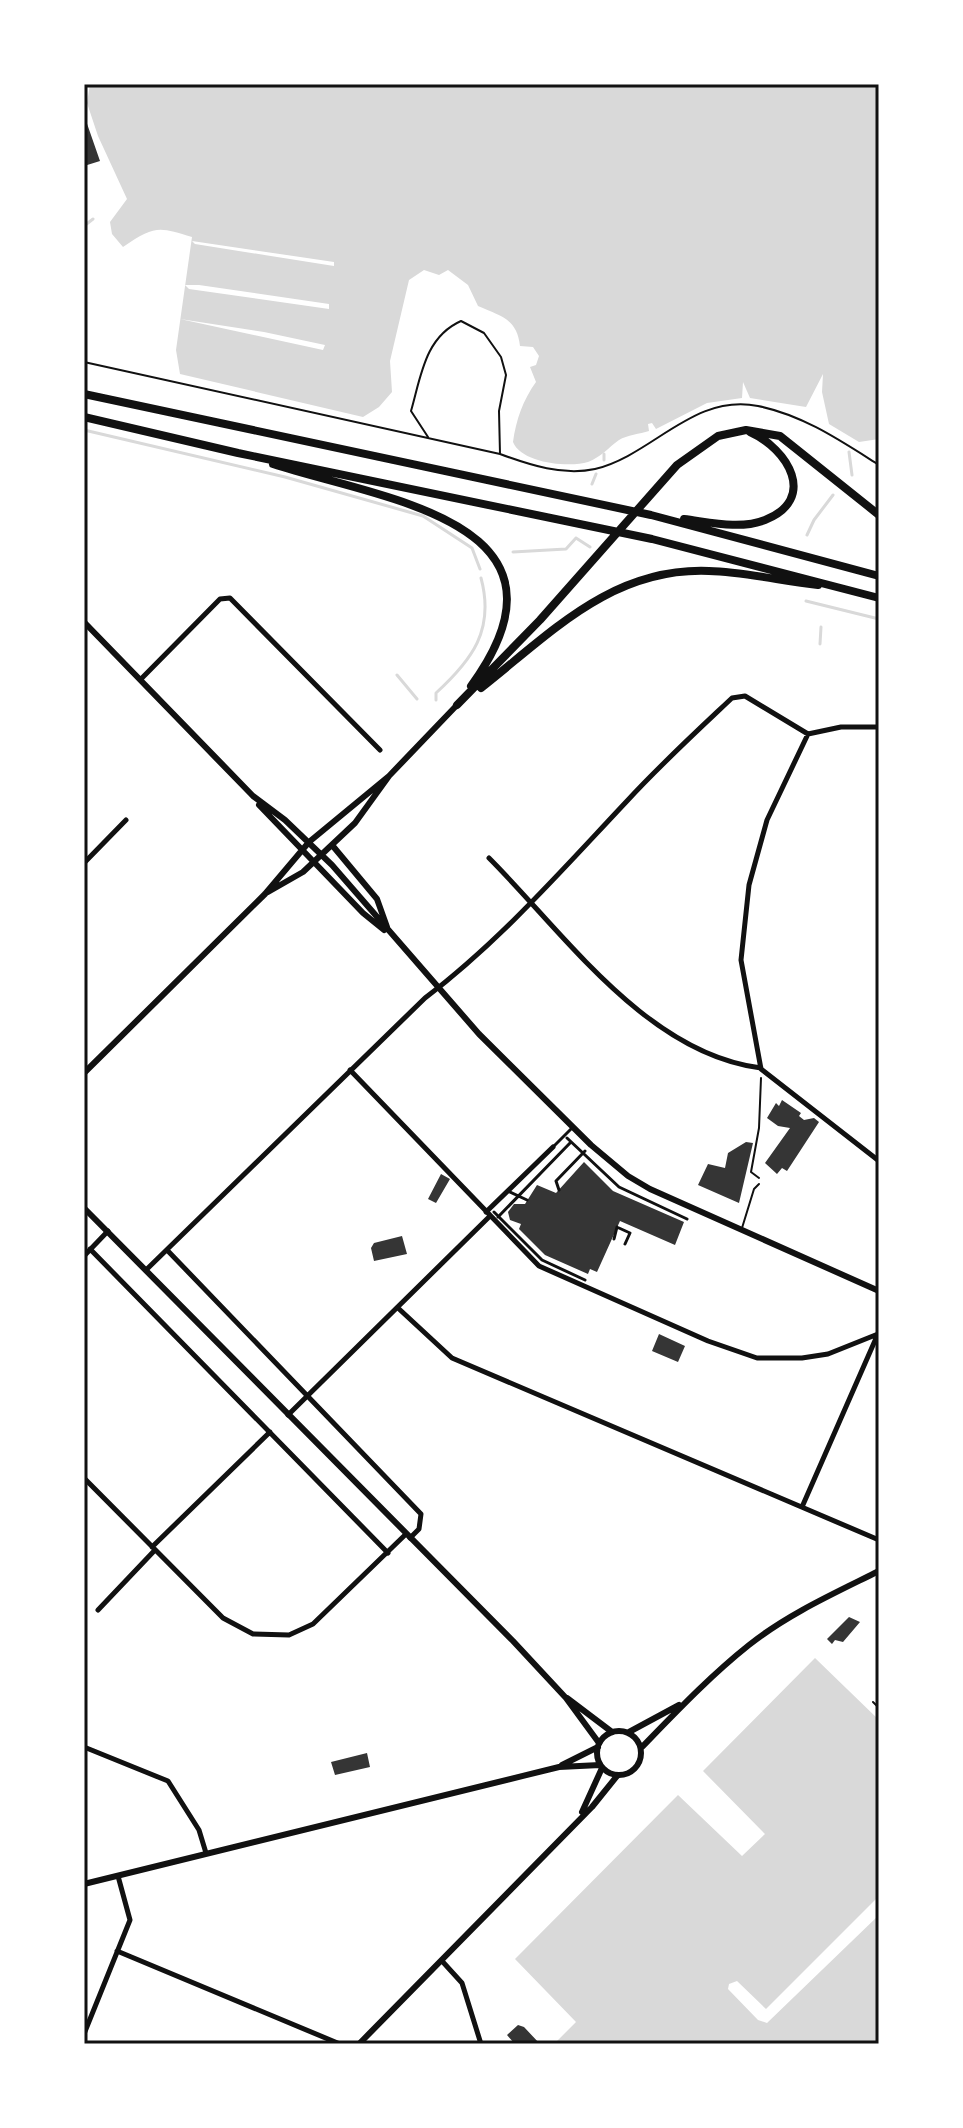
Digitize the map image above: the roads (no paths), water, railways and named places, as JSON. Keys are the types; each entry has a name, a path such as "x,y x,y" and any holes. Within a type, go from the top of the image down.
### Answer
{"highway":[{"path":"84,394 651,515 879,576"},
{"path":"84,417 238,453 652,539 879,598"},
{"path":"651,515 732,525 751,524 777,513 791,492 791,470 775,445 746,430"},
{"path":"457,705 594,561 661,483 703,444 746,430 780,436 879,515"},
{"path":"238,453 422,507 448,518 478,540 503,581 504,620 488,660 457,705"},
{"path":"457,705 571,614 640,578 708,571 845,587"}],"main road":[{"path":"84,622 253,796 301,851 363,913 390,934"},
{"path":"84,1073 265,894 309,842 389,776 457,705"},
{"path":"265,894 313,862 332,845 355,823 389,776"},
{"path":"253,796 309,842 370,906 390,934 439,988 573,1127 639,1183 879,1291"},
{"path":"332,845 339,858 377,899 390,934"},
{"path":"84,1208 566,1698 599,1745 601,1766 581,1815"},
{"path":"359,2044 597,1802 617,1776 637,1768 641,1748 682,1704 751,1644 784,1621 879,1571"},
{"path":"566,1698 612,1732 628,1732 682,1704"},
{"path":"559,1767 599,1745 612,1732"},
{"path":"628,1732 641,1748"},
{"path":"84,1884 559,1767 601,1766 617,1776"}],"street":[{"path":"141,679 220,599 230,598 380,750"},
{"path":"146,1270 350,1070 531,902 645,782 737,695 745,696 808,734 841,727 879,727"},
{"path":"761,1069 741,960 749,885 767,820 808,734"},
{"path":"84,863 126,820"},
{"path":"489,858 660,1028 708,1053 761,1069 879,1161"},
{"path":"350,1070 539,1266 751,1357 780,1359 828,1354 878,1333"},
{"path":"492,1216 508,1191 573,1127"},
{"path":"288,1415 492,1216 558,1157 569,1140 619,1187 687,1219"},
{"path":"559,1190 556,1181 584,1152"},
{"path":"564,1162 569,1167"},
{"path":"617,1193 619,1187"},
{"path":"508,1191 527,1200"},
{"path":"492,1216 542,1260 585,1280"},
{"path":"614,1239 618,1228 630,1233 625,1244"},
{"path":"84,1256 108,1231"},
{"path":"90,1249 388,1553"},
{"path":"84,1478 227,1622 245,1632 270,1636 289,1635 313,1624 388,1553 419,1529 421,1514 167,1250"},
{"path":"398,1308 452,1358 879,1540"},
{"path":"802,1507 878,1333"},
{"path":"98,1610 154,1548 270,1432"},
{"path":"84,1747 168,1781 199,1830 206,1853"},
{"path":"84,2034 130,1920 118,1876"},
{"path":"117,1951 340,2044"},
{"path":"442,1961 465,1982 481,2044"}],"lane":[{"path":"742,1229 754,1189 761,1182"}],"waterway":[{"path":"84,226 93,219"},
{"path":"84,430 285,477 423,516 472,548 480,569"},
{"path":"849,452 852,475"},
{"path":"604,454 604,460"},
{"path":"592,484 596,474"},
{"path":"807,535 833,495"},
{"path":"576,538 590,547"},
{"path":"513,552 566,549 576,538"},
{"path":"436,700 436,693 470,656 477,643 485,613 481,578"},
{"path":"806,601 879,619"},
{"path":"820,644 821,627"},
{"path":"397,675 417,699"}]}
